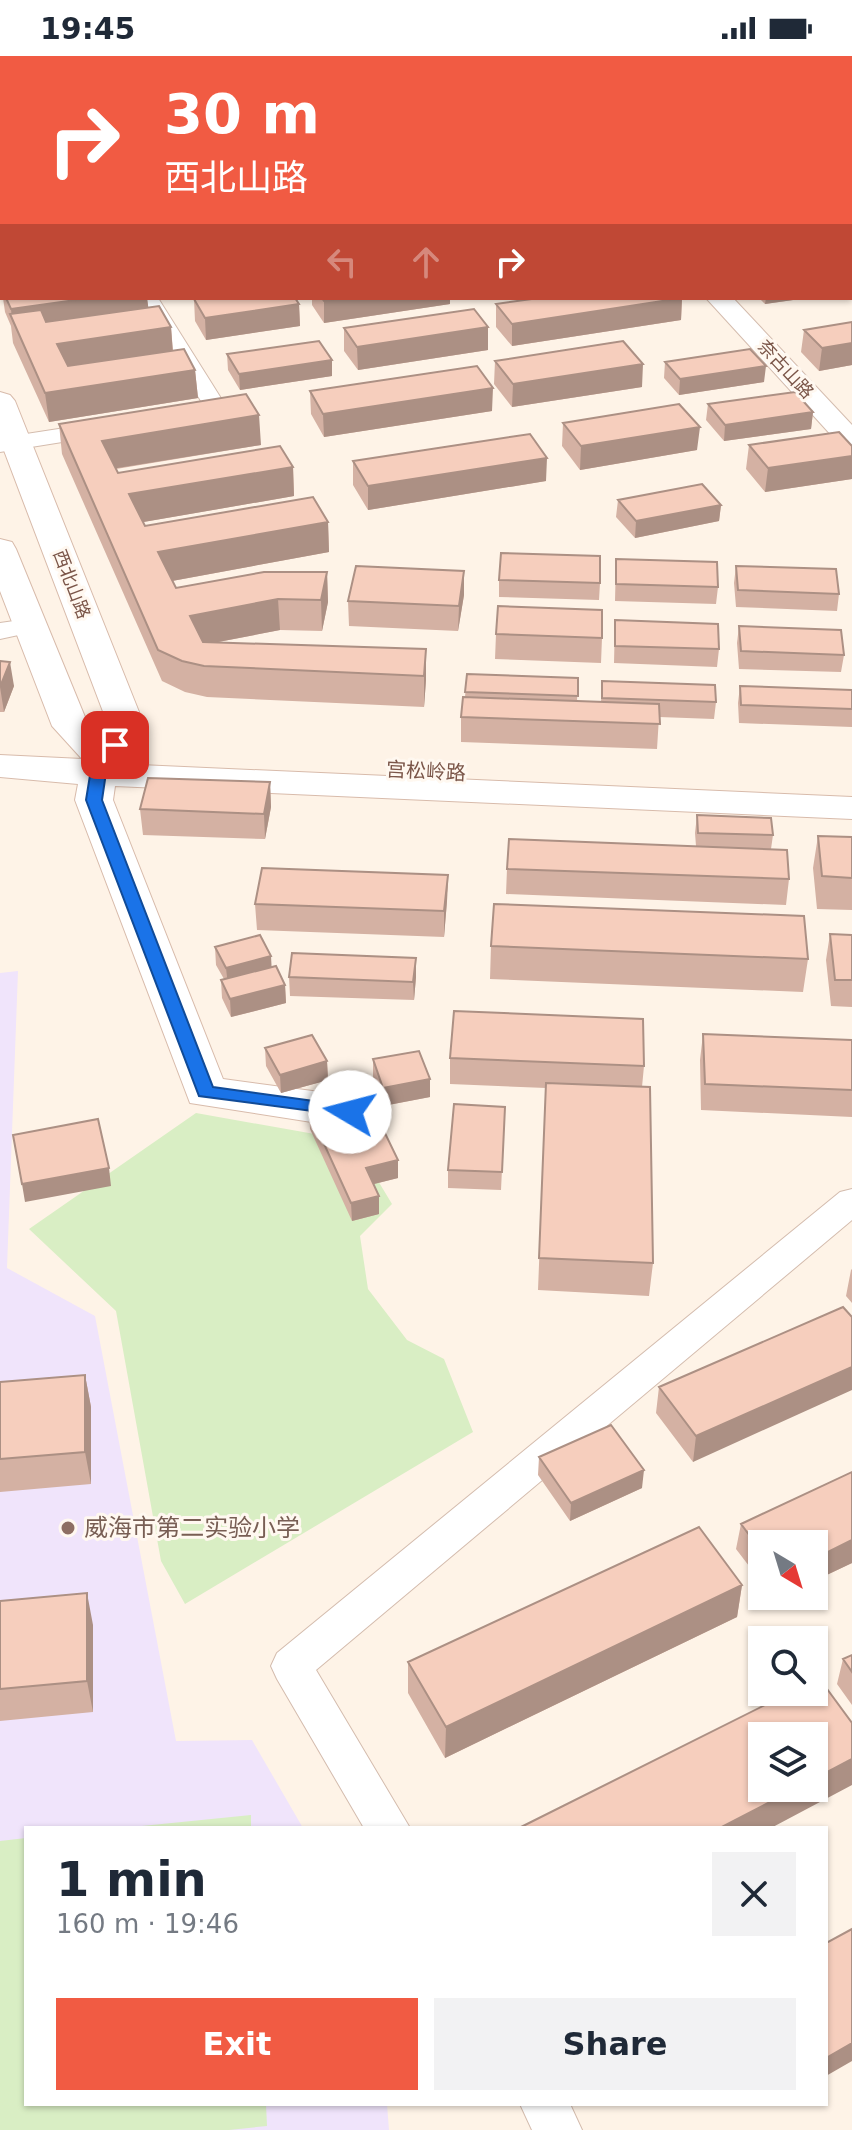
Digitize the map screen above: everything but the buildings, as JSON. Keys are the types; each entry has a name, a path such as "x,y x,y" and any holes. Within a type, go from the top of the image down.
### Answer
{"main road":[{"name":"西北山路","path":"0,401 9,444 129,732 100,766"},
{"path":"0,549 14,628 70,726 100,766 94,800 206,1092 350,1112"},
{"name":"宫松岭路","path":"0,751 100,766 852,791"},
{"path":"0,766 100,766 852,808"}],"street":[{"path":"149,300 218,411 171,418"},
{"name":"奈古山路","path":"721,300 852,441"},
{"path":"9,444 125,425"},
{"path":"387,1826 291,1666 852,1201"},
{"path":"545,2106 558,2130"}],"shaded area":[{"name":"威海市第二实验小学","path":"18,971 7,1268 95,1316 176,1741 252,1740 302,1826 24,1826 24,2106 387,2106 389,2130 0,2130 0,973"}],"green space":[{"path":"196,1113 354,1141 392,1204 360,1236 368,1289 407,1340 444,1359 473,1432 185,1604 161,1561 116,1311 29,1229"},
{"path":"251,1815 251,1826 142,1826"},
{"path":"24,1838 24,2106 266,2106 267,2126 229,2130 0,2130 0,1841"}],"place":[{"name":"威海市第二实验小学","path":"68,1528"}],"route":[{"path":"115,745 101,757 94,800 206,1092 350,1112"}]}
